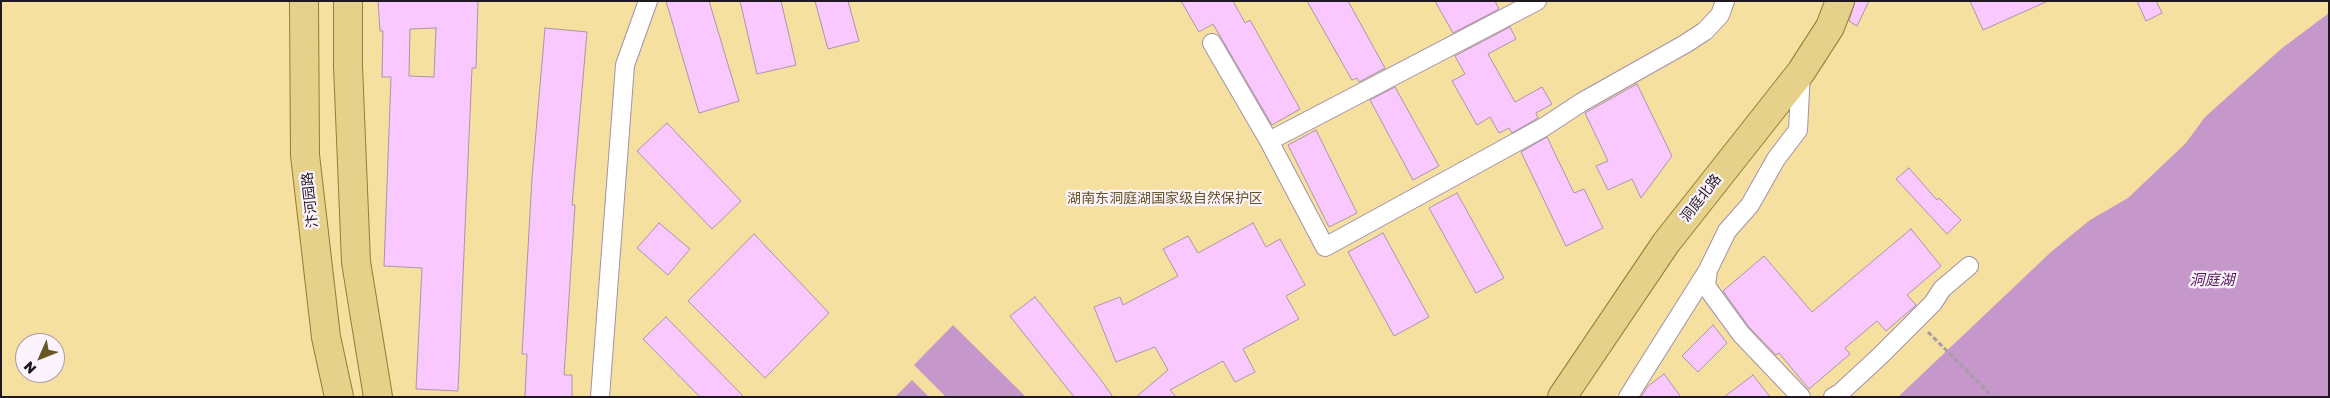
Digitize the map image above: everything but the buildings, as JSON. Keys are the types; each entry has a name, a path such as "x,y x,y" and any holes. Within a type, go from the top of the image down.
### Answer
{"main road":[{"name":"汴河园路","path":"304,1 305,155 326,337 339,397"},
{"path":"348,1 348,66 356,262 378,397"},
{"name":"洞庭北路","path":"1550,397 1644,258 1794,50 1826,1"},
{"name":"洞庭北路","path":"1562,397 1666,243 1801,72 1830,27 1840,1"}],"street":[{"path":"600,397 625,65 648,1"},
{"path":"1269,141 1537,1"},
{"path":"1212,43 1269,141 1325,247 1544,127 1582,102 1686,44 1705,31 1720,15 1725,1"},
{"path":"1628,397 1708,270 1727,231 1750,205 1776,159 1798,130 1801,72"},
{"path":"1833,397 1840,393 1933,303 1942,289 1969,266"},
{"path":"1708,270 1706,286 1714,300 1741,334 1801,397"}],"path":[{"path":"1915,319 1993,397"}],"green space":[{"name":"湖南东洞庭湖国家级自然保护区","path":"1,1 2329,1 2329,397 1,397"}],"water":[{"name":"洞庭湖","path":"2329,13 2329,397 1898,397 2051,252 2090,220 2128,198 2186,143 2205,117 2281,49"},
{"path":"953,325 1026,397 946,397 914,365"},
{"path":"912,380 929,397 895,397"}]}
